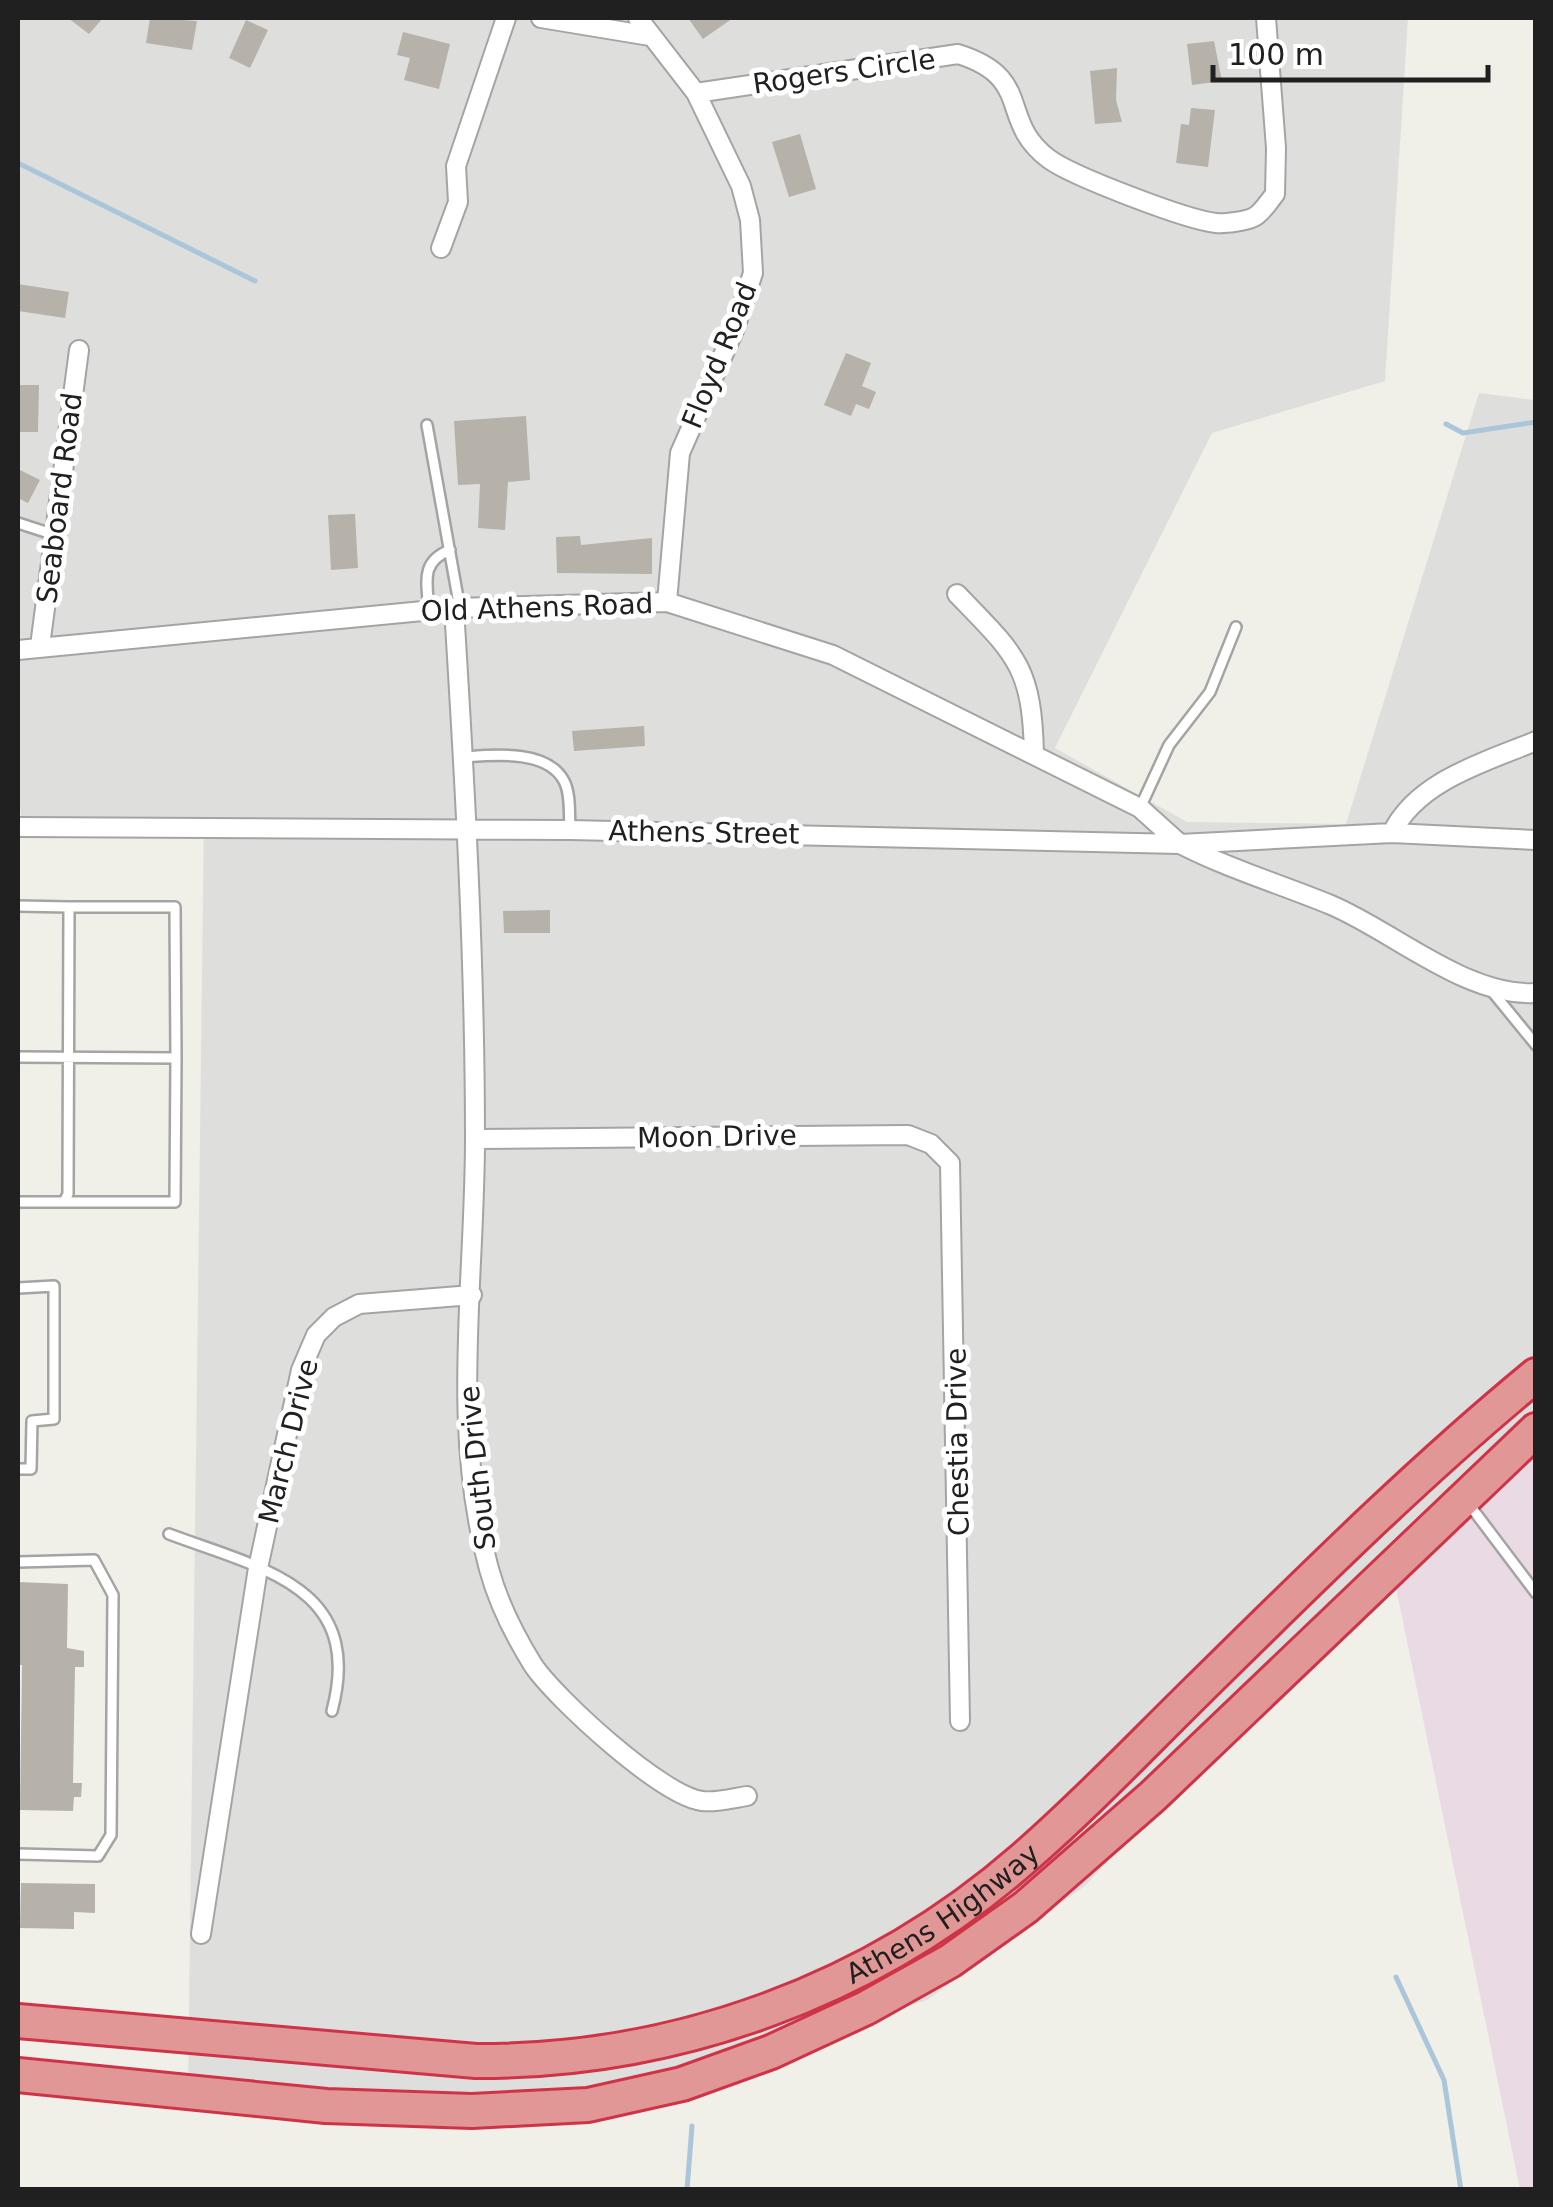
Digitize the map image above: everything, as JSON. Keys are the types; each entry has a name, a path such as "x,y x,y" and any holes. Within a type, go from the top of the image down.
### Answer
{"highway":[{"name":"Athens Highway","path":"18,2021 476,2061 552,2062 667,2042 740,2023 792,2001 914,1936 1022,1860 1331,1560 1477,1423 1536,1375"},
{"name":"Athens Highway","path":"18,2076 326,2106 472,2111 588,2106 682,2084 772,2052 866,2008 950,1961 1026,1907 1154,1796 1463,1496 1533,1437"}],"street":[{"path":"440,248 458,202 456,166 506,18"},
{"path":"541,18 650,36"},
{"name":"Floyd Road","path":"638,18 696,92 741,186 750,220 753,273 734,328 680,452 668,602"},
{"name":"Rogers Circle","path":"696,92 958,54 989,64 1010,90 1022,131 1049,159 1096,183 1216,223 1253,218 1275,194 1276,148 1266,18"},
{"name":"Seaboard Road","path":"40,646 79,350"},
{"path":"957,594 1012,650 1023,670 1033,704 1034,754"},
{"name":"Old Athens Road","path":"18,650 429,611 668,602 833,655 1140,808 1180,844"},
{"path":"457,609 468,831 475,1139 472,1296"},
{"path":"1392,832 1404,808 1421,795 1536,740"},
{"name":"Athens Street","path":"18,827 570,830 1180,844 1234,872 1334,906 1486,984 1518,994 1536,993"},
{"path":"1180,844 1392,832 1536,840"},
{"name":"Moon Drive","path":"475,1139 908,1134 931,1144 950,1163"},
{"name":"Chestia Drive","path":"950,1163 960,1721"},
{"name":"March Drive","path":"201,1934 258,1568 301,1370 316,1335 334,1316 359,1304 472,1296"},
{"name":"South Drive","path":"472,1296 466,1361 477,1519 490,1572 535,1668 636,1766 670,1790 702,1801 747,1796"}],"lane":[{"path":"427,425 457,609"},
{"path":"18,523 55,535"},
{"path":"429,611 426,569 434,556 450,550"},
{"path":"1140,808 1169,745 1210,692 1236,627"},
{"path":"464,757 515,755 558,774 566,784 570,830"},
{"path":"18,906 175,908 176,1058 175,1202 18,1202"},
{"path":"64,1202 68,1194 70,906"},
{"path":"1486,984 1536,1045"},
{"path":"18,1057 176,1058"},
{"path":"18,1288 54,1286 54,1419 32,1422 32,1469 18,1469"},
{"path":"1463,1496 1536,1592"},
{"path":"170,1534 290,1581 325,1612 341,1676 332,1712"},
{"path":"18,1562 94,1560 114,1595 111,1835 98,1856 18,1854"}],"shaded area":[{"path":"18,18 1408,18 1385,381 1212,433 1055,748 1187,822 1346,824 1479,393 1535,400 1535,1423 1388,1549 1086,1885 927,2000 516,2124 188,2090 204,818 22,826 18,783"},
{"path":"1535,1423 1535,2189 1520,2189 1388,1549"}],"building":[{"path":"68,18 103,18 89,34"},
{"path":"150,18 197,21 192,50 146,43"},
{"path":"688,18 733,18 703,39"},
{"path":"246,20 268,30 250,68 229,58"},
{"path":"403,32 450,44 439,89 404,80 410,58 397,55"},
{"path":"1214,41 1222,81 1192,85 1187,44"},
{"path":"1117,68 1116,100 1122,122 1095,124 1090,71"},
{"path":"1191,108 1215,110 1208,167 1176,163 1181,124 1189,125"},
{"path":"800,134 816,189 789,197 772,142"},
{"path":"18,284 69,292 65,318 18,311"},
{"path":"846,353 871,363 862,386 876,392 869,409 856,404 851,416 824,405"},
{"path":"18,385 39,385 38,432 18,432"},
{"path":"526,416 530,480 508,482 505,530 478,528 480,484 458,485 454,421"},
{"path":"18,469 40,480 28,503 18,498"},
{"path":"355,514 358,568 331,570 328,515"},
{"path":"580,536 581,545 652,538 652,574 557,573 556,537"},
{"path":"644,726 645,746 574,751 572,731"},
{"path":"550,910 550,933 504,933 503,911"},
{"path":"18,1582 68,1584 67,1648 84,1651 84,1667 75,1667 73,1783 82,1783 81,1797 74,1797 73,1811 20,1810 22,1665 18,1665"},
{"path":"21,1883 95,1884 95,1913 74,1912 74,1929 20,1928"}],"waterway":[{"path":"18,163 255,281"},
{"path":"1446,424 1463,433 1536,422"},
{"path":"1396,1977 1444,2080 1461,2190"},
{"path":"687,2190 692,2126"}]}
